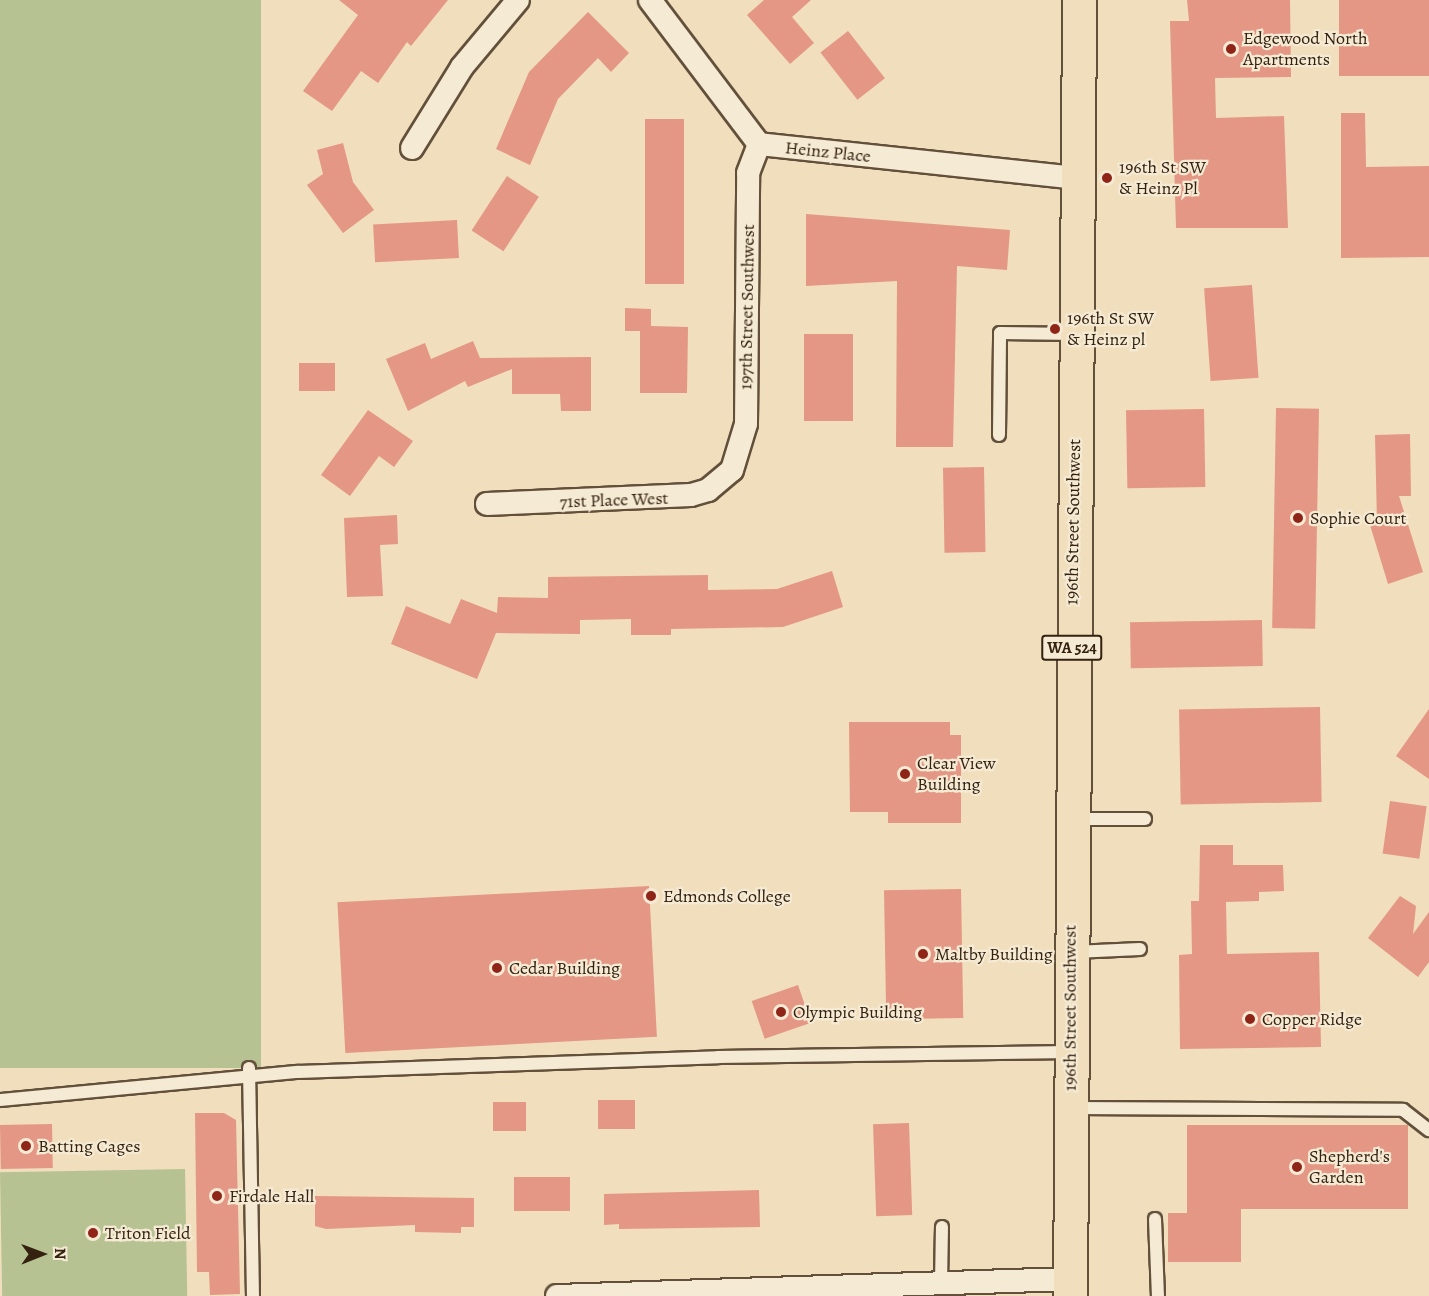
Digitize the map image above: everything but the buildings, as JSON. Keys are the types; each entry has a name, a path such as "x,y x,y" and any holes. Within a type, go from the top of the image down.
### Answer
{"main road":[{"name":"196th Street Southwest","path":"1070,1287 1070,819 1079,0"}],"street":[{"path":"412,148 462,67 518,0"},
{"name":"Heinz Place","path":"650,0 759,144 1076,178"},
{"name":"197th Street Southwest","path":"732,470 746,424 748,173 759,144"},
{"name":"71st Place West","path":"487,504 692,495 708,490 732,470"},
{"path":"557,1296 889,1290 941,1283 1070,1287"}],"lane":[{"path":"999,435 1000,333 1075,334"},
{"path":"1070,819 1145,819"},
{"path":"1070,952 1140,949"},
{"path":"0,1100 249,1072 718,1057 1071,1052"},
{"path":"249,1072 253,1296"},
{"path":"1071,1108 1403,1110 1429,1130"},
{"path":"1155,1219 1158,1296"},
{"path":"941,1283 942,1227"}],"green space":[{"path":"0,0 261,0 261,1068 0,1068"},
{"name":"Triton Field","path":"185,1169 187,1296 2,1296 0,1172"}],"place":[{"name":"Edgewood North Apartments","path":"1231,49"},
{"name":"196th St SW & Heinz Pl","path":"1107,178"},
{"name":"196th St SW & Heinz pl","path":"1055,329"},
{"name":"Sophie Court","path":"1298,518"},
{"name":"Clear View Building","path":"905,774"},
{"name":"Edmonds College","path":"651,896"},
{"name":"Maltby Building","path":"923,954"},
{"name":"Cedar Building","path":"497,968"},
{"name":"Olympic Building","path":"781,1012"},
{"name":"Copper Ridge","path":"1250,1019"},
{"name":"Batting Cages","path":"26,1146"},
{"name":"Shepherd's Garden","path":"1297,1167"},
{"name":"Firdale Hall","path":"217,1196"},
{"name":"Triton Field","path":"93,1233"}]}
